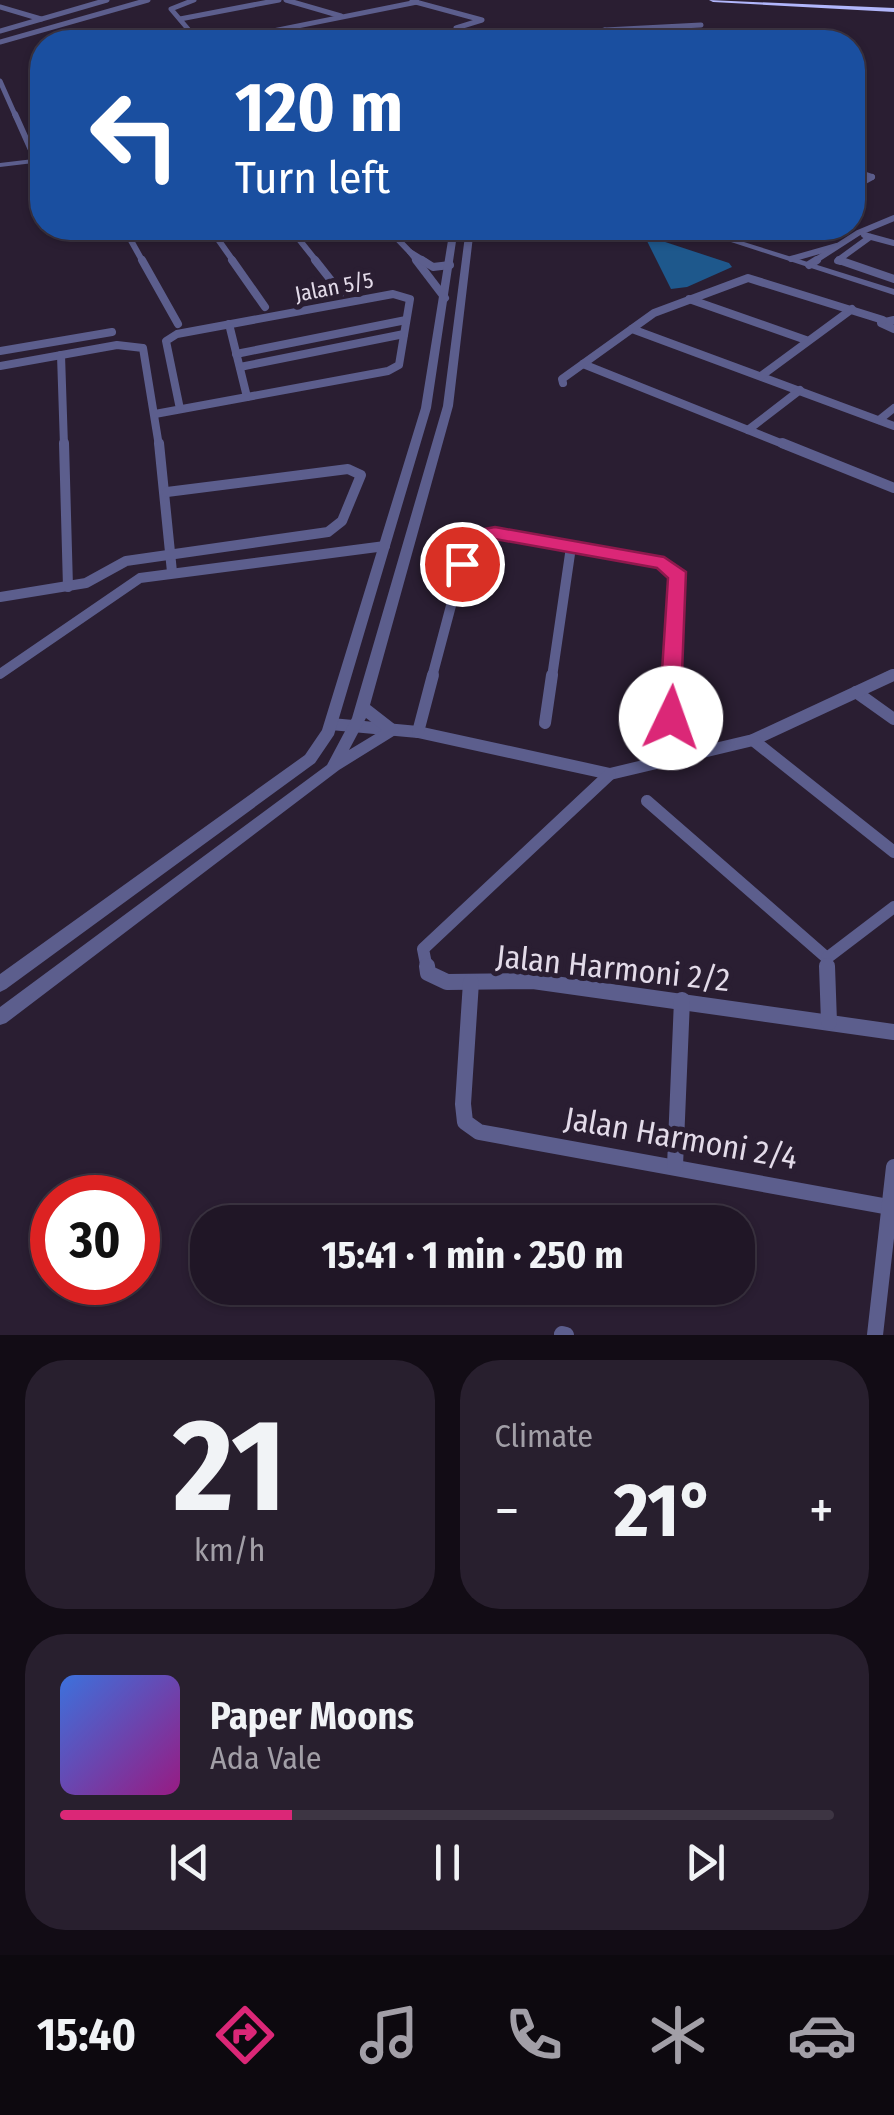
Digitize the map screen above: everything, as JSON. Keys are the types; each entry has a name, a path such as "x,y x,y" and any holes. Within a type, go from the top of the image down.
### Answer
{"highway":[{"path":"713,0 894,8"},
{"path":"770,0 894,8"}],"street":[{"path":"0,31 107,0"},
{"path":"42,30 148,0"},
{"path":"128,6 158,0"},
{"path":"189,30 171,8 194,0"},
{"path":"180,19 283,0 345,17"},
{"path":"408,0 482,21 456,28"},
{"path":"279,30 417,2"},
{"path":"0,7 60,25"},
{"path":"655,30 702,24"},
{"path":"0,42 30,34"},
{"path":"0,81 30,142"},
{"path":"0,165 30,161"},
{"path":"865,230 894,218"},
{"path":"865,235 894,244"},
{"path":"865,240 870,236"},
{"path":"131,240 178,324"},
{"path":"218,240 265,307"},
{"path":"299,240 341,294"},
{"path":"398,240 444,304"},
{"path":"0,984 310,759 331,724 426,408 453,240"},
{"path":"332,769 362,708 448,406 469,240"},
{"path":"734,240 794,257 836,246"},
{"path":"744,240 894,286"},
{"path":"812,263 846,240"},
{"path":"865,240 837,261 894,286"},
{"path":"410,252 433,267 449,269"},
{"path":"449,269 453,295 462,300"},
{"path":"563,383 562,379 654,313 748,278 883,320 894,320"},
{"name":"Jalan 5/5","path":"155,414 388,371 398,365 410,299 393,294 177,334 166,341 180,409"},
{"path":"689,299 806,340"},
{"path":"444,304 462,300"},
{"path":"761,376 852,309"},
{"path":"236,354 406,320"},
{"path":"883,320 883,326 894,330"},
{"path":"229,324 248,397"},
{"path":"632,329 894,426"},
{"path":"0,351 112,332"},
{"path":"240,367 404,334"},
{"path":"0,366 118,344 143,348 167,492 172,572"},
{"path":"61,355 68,587"},
{"path":"583,364 894,488"},
{"path":"748,430 800,390"},
{"path":"426,408 448,406"},
{"path":"879,420 894,408"},
{"path":"0,597 86,583 126,561 328,532 342,521 361,475 357,471 167,492"},
{"path":"418,732 469,538 495,533 664,563 679,576 671,718"},
{"path":"0,674 127,584 172,572 386,546"},
{"path":"545,723 571,547"},
{"path":"331,724 418,732 610,774 753,740 894,674"},
{"path":"856,692 894,719"},
{"path":"362,708 392,730"},
{"path":"0,1017 332,769 392,730"},
{"path":"753,740 894,852"},
{"name":"Jalan Harmoni 2/2","path":"610,774 423,949 428,973 446,982 533,981 894,1032"},
{"path":"646,800 828,958 828,1022"},
{"path":"828,958 894,907"},
{"name":"Jalan Harmoni 2/4","path":"471,982 465,1122 479,1132 890,1207"},
{"path":"675,1166 682,1000"},
{"path":"875,1335 887,1298 894,1167"}],"water":[{"path":"659,240 732,267 687,287 671,289 647,241"}],"route":[{"path":"462,564 469,538 495,533 664,563 679,576 671,718"}]}
